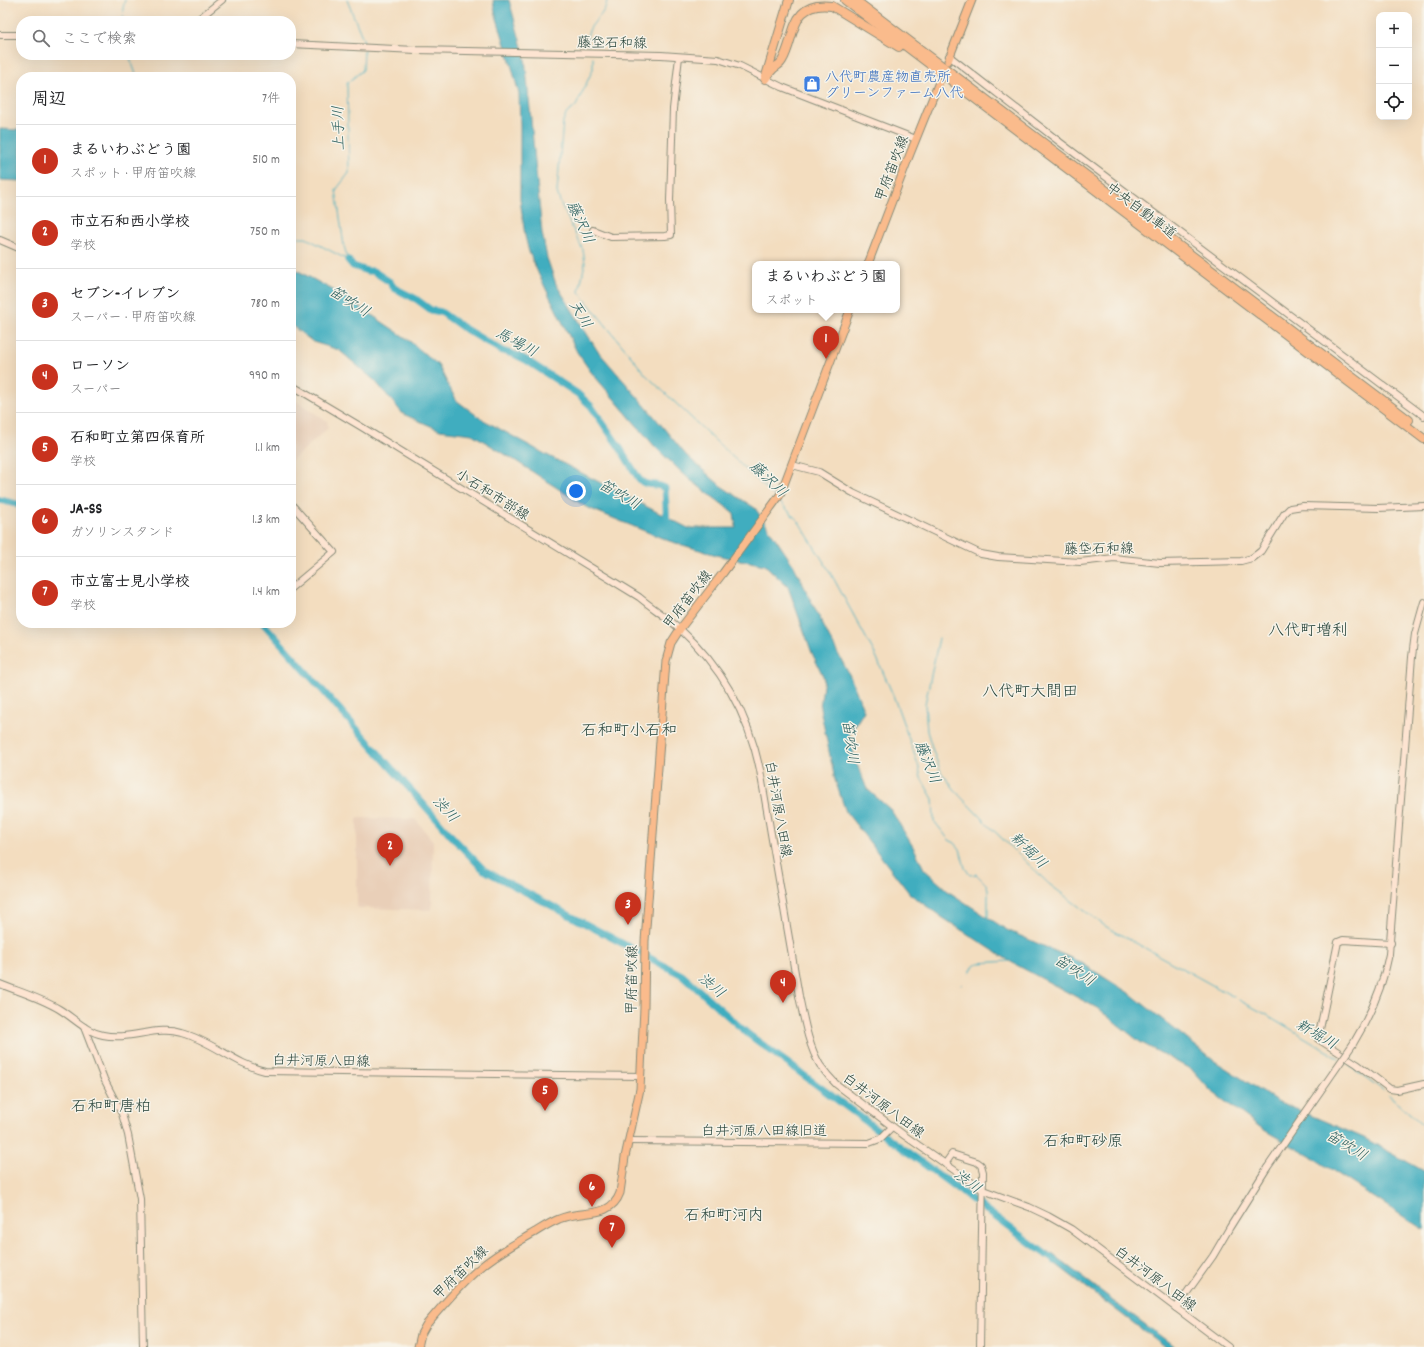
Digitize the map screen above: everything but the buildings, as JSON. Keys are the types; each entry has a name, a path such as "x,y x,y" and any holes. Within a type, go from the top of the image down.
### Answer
{"highway":[{"path":"765,79 788,0"},
{"name":"中央自動車道","path":"845,0 1424,439"},
{"name":"中央自動車道","path":"855,0 1424,432"},
{"path":"858,0 909,41"},
{"path":"765,79 783,60 800,14 811,7 824,4 838,9 855,21 876,32 955,84"}],"main road":[{"path":"202,16 222,0"},
{"path":"972,0 949,59 1424,416"},
{"path":"0,35 16,35"},
{"name":"藤垈石和線","path":"296,44 416,50 661,55 727,61 753,71 765,79 815,100 916,139"},
{"path":"593,230 611,237 671,235 670,200 673,109 679,57"},
{"name":"甲府笛吹線","path":"869,261 939,82"},
{"path":"0,240 16,247"},
{"path":"792,465 849,313"},
{"name":"小石和市部線","path":"296,388 639,597 681,626"},
{"name":"藤垈石和線","path":"792,465 819,472 853,493 981,554 1038,560 1080,562 1120,558 1160,563 1241,561 1252,558 1261,552 1284,514 1290,508 1303,506 1378,508 1424,506"},
{"name":"甲府笛吹線","path":"418,1347 420,1334 426,1325 480,1268 498,1253 558,1219 577,1213 601,1211 612,1206 618,1198 631,1126 639,1099 641,1076 644,948 666,661 671,643 681,626 724,573 780,495 792,465"},
{"path":"296,510 334,552 296,584"},
{"path":"1176,1308 1213,1256 1230,1226 1267,1168 1353,1044 1375,1002 1387,966 1391,943 1412,657 1415,634 1424,602"},
{"name":"白井河原八田線","path":"681,626 722,677 740,708 752,738 760,770 799,996 808,1034 815,1055 820,1064 836,1084 890,1129 983,1190 1029,1207 1071,1229 1228,1347"},
{"path":"1391,943 1344,940 1338,942 1318,1039 1357,1064 1390,1089 1397,1090 1424,1084"},
{"name":"白井河原八田線","path":"0,984 52,1005 95,1033 109,1037 162,1031 180,1032 200,1040 248,1066 271,1072 641,1076"},
{"path":"84,1027 104,1079 122,1114 140,1199 143,1347"},
{"name":"白井河原八田線旧道","path":"629,1141 869,1143 880,1139 890,1129"},
{"path":"945,1164 952,1154 977,1162 981,1166 983,1172 980,1347"}],"shaded area":[{"path":"296,401 327,421 328,428 296,457"},
{"path":"357,819 415,819 433,841 432,908 430,910 358,908"}],"water":[{"name":"笛吹川","path":"493,0 509,0 525,58 542,233 547,258 556,284 597,350 686,455 721,486 755,508 794,566 850,676 864,711 849,735 856,762 867,789 891,810 915,850 924,869 949,892 1007,930 1080,962 1132,995 1213,1060 1277,1101 1364,1138 1424,1171 1424,1230 1315,1159 1264,1130 1211,1091 1192,1070 1140,1042 1097,1008 1011,962 943,918 910,894 846,812 835,780 820,708 824,678 812,653 788,587 765,565 720,556 669,541 586,507 472,434 440,430 403,414 375,381 339,350 313,342 296,329 296,270 342,295 406,338 438,365 456,400 480,418 543,453 688,528 736,528 734,513 689,479 656,448 591,372 577,352 539,275 529,252 525,236 520,199 519,94 495,12"},
{"path":"0,129 16,130 16,181 0,180"},
{"path":"1048,1251 1175,1347 1165,1347 1049,1259"}],"waterway":[{"name":"馬場川","path":"122,16 125,0"},
{"name":"上手川","path":"347,0 363,39 363,45"},
{"name":"藤沢川","path":"588,46 588,32 606,7 607,0"},
{"name":"上手川","path":"348,260 344,246 336,190 349,173 347,83 363,70 364,50"},
{"name":"藤沢川","path":"593,57 593,69 576,106 567,113 563,121 557,192 560,202 583,250 585,263 579,292 646,375 775,497"},
{"name":"馬場川","path":"131,60 135,72"},
{"name":"馬場川","path":"296,236 306,238 348,260"},
{"name":"馬場川","path":"348,260 353,266 367,271 373,271 390,282 394,288 416,299 431,310 441,312 462,327 502,351 526,360 578,394 591,406 639,479 642,482 665,488 667,525"},
{"name":"渋川","path":"0,500 16,504"},
{"name":"藤沢川","path":"780,502 799,522 830,572 876,656 893,695 918,764 921,778 933,799 934,821 949,840 955,843 960,849 965,868 970,875 976,874 986,884 988,889 988,917"},
{"name":"渋川","path":"267,628 456,841 484,870 682,975 748,1034 1055,1261"},
{"name":"新堀川","path":"939,638 925,704 927,731 941,772 959,795 1049,884 1105,926 1234,997"},
{"path":"970,972 974,966 979,963 1009,961"},
{"name":"新堀川","path":"1239,1000 1269,1016 1339,1058"},
{"name":"新堀川","path":"1343,1061 1383,1090"},
{"name":"新堀川","path":"1389,1095 1424,1126"}],"place":[{"name":"八代町農産物直売所 グリーンファーム八代","path":"812,84"},
{"name":"まるいわぶどう園","path":"826,359"},
{"name":"市立石和西小学校","path":"390,866"},
{"name":"セブン-イレブン","path":"628,925"},
{"name":"ローソン","path":"783,1003"},
{"name":"石和町立第四保育所","path":"545,1111"},
{"name":"JA-SS","path":"592,1207"},
{"name":"市立富士見小学校","path":"612,1248"}],"district":[{"name":"八代町増利","path":"1308,629"},
{"name":"八代町大間田","path":"1030,690"},
{"name":"石和町小石和","path":"629,729"},
{"name":"石和町唐柏","path":"111,1105"},
{"name":"石和町砂原","path":"1083,1140"},
{"name":"石和町河内","path":"724,1214"}],"water label":[{"name":"天川","path":"581,314"}]}
